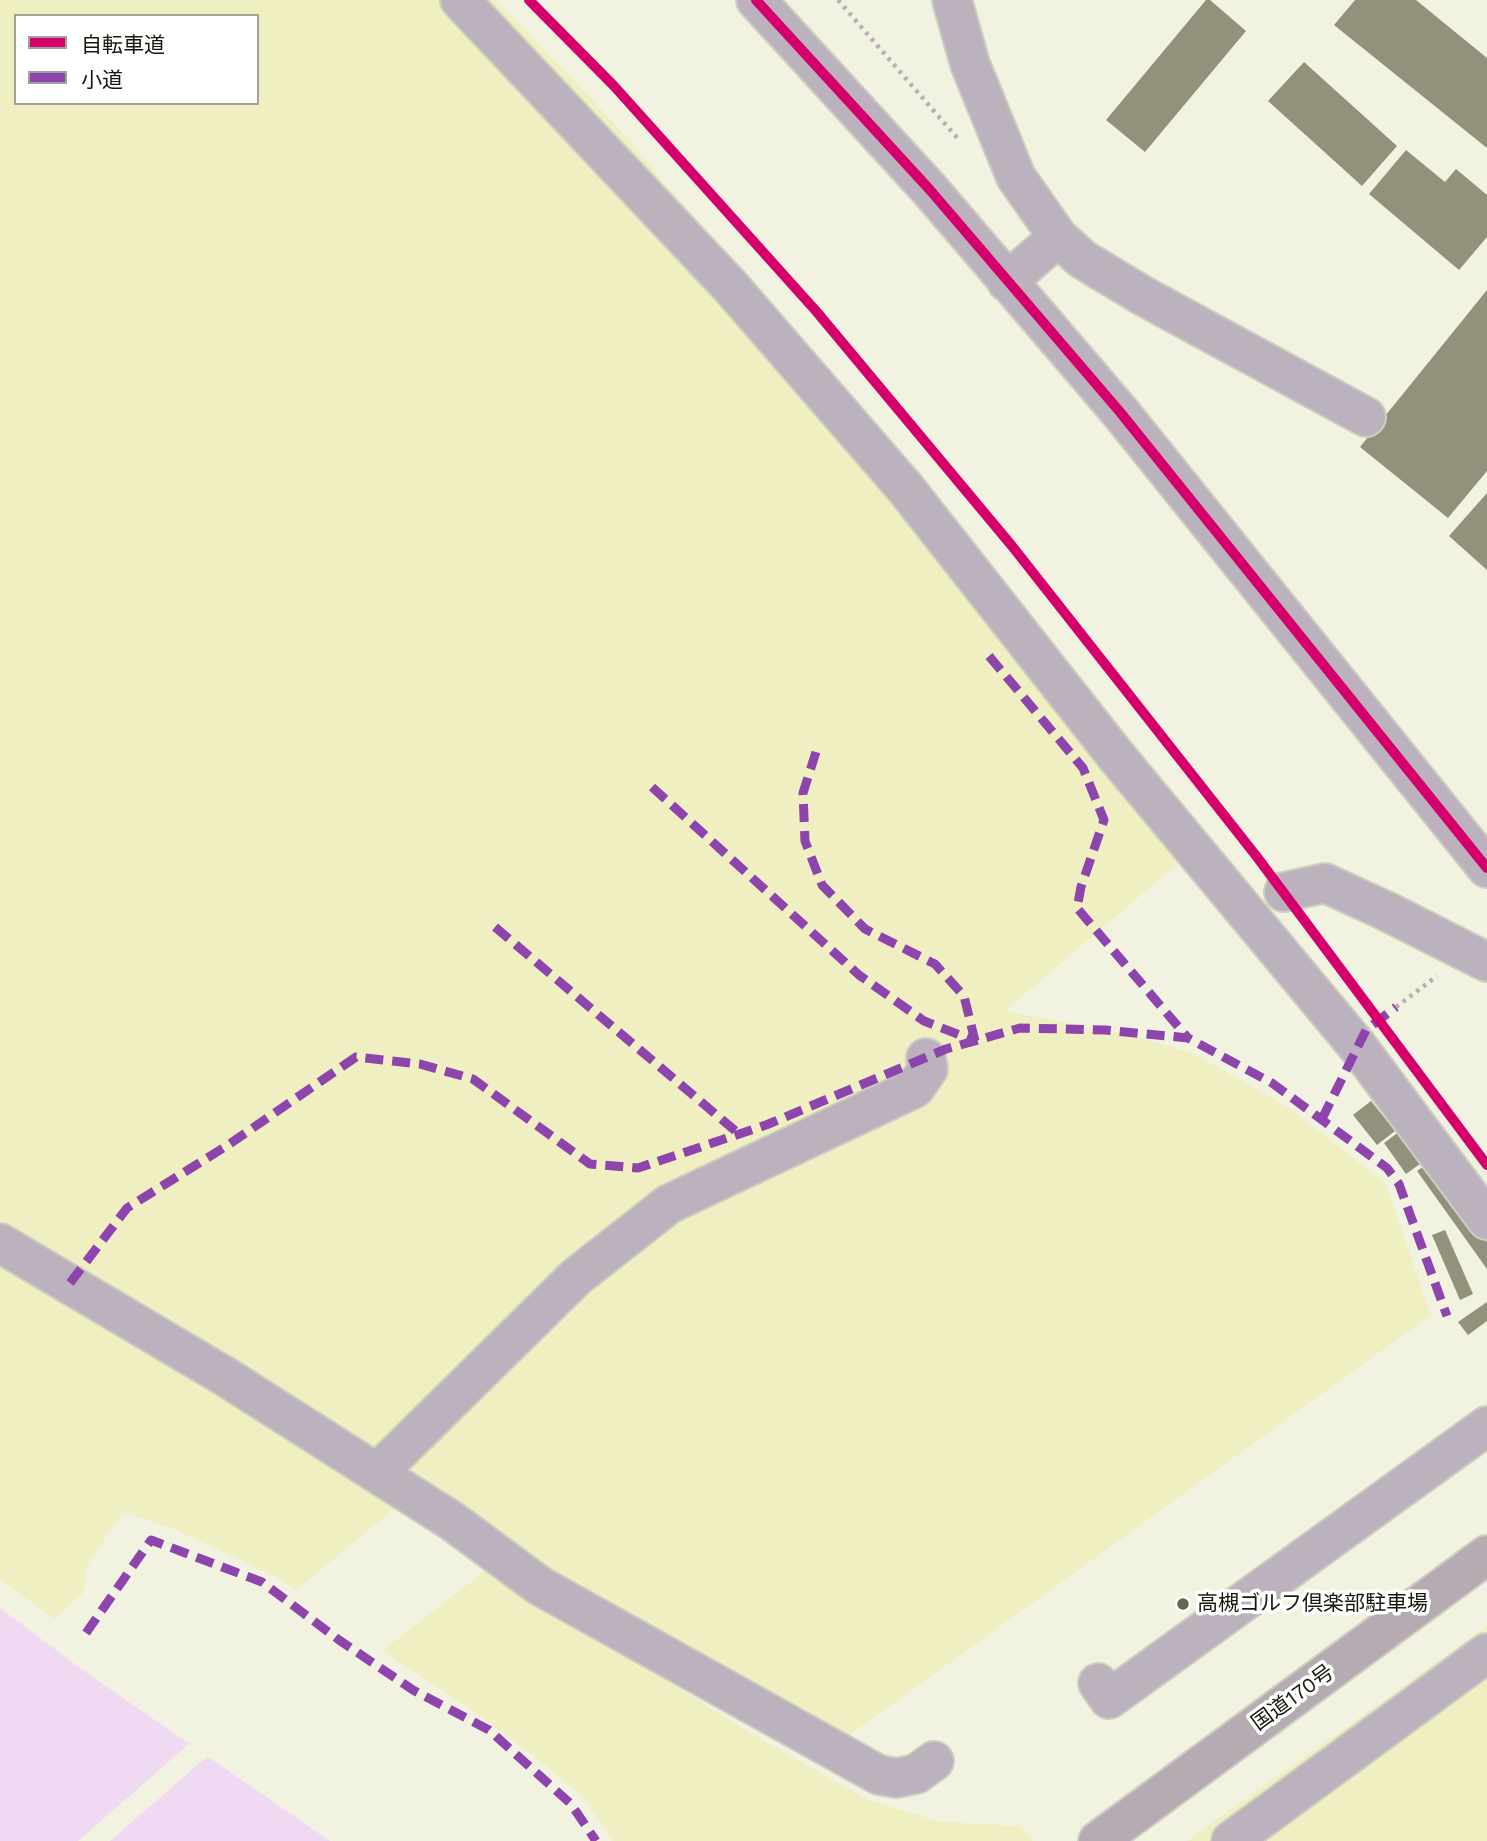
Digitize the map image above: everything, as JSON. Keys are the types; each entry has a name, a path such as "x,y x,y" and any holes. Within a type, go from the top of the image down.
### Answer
{"highway":[{"name":"国道170号","path":"1098,1841 1487,1555"}],"street":[{"path":"460,0 730,286 906,488 1116,756 1357,1047 1487,1220"},
{"path":"756,0 930,190 1120,412 1487,868"},
{"path":"952,0 970,64 1016,177 1058,237 1082,258 1145,297 1366,417"},
{"path":"1007,282 1058,237"},
{"path":"1284,892 1325,883 1458,945 1487,962"},
{"path":"377,1473 576,1277 669,1204 915,1088 928,1069 926,1058"},
{"path":"0,1243 226,1377 452,1521 540,1586 880,1775 897,1778 916,1774 934,1761"},
{"path":"1098,1683 1109,1699 1487,1426"},
{"path":"1231,1841 1487,1653"}],"path":[{"path":"838,0 964,146"}],"green space":[{"path":"0,0 496,0 605,113 972,541 1209,837 1005,1011 1125,1034 1193,1053 1288,1107 1386,1184 1431,1315 847,1737 627,1623 0,1230"},
{"path":"0,1253 400,1504 296,1590 275,1576 176,1530 123,1512 89,1562 83,1593 54,1619 0,1579"},
{"path":"485,1571 604,1641 750,1733 868,1800 941,1822 1021,1826 1032,1841 613,1841 586,1800 539,1760 467,1707 382,1651"},
{"path":"1487,1626 1487,1841 1187,1841"}],"shaded area":[{"path":"0,1608 84,1671 330,1841 0,1841"}],"pier":[{"path":"191,1742 209,1755 110,1841 78,1841"}],"building":[{"path":"1206,0 1210,0 1246,31 1145,152 1106,120"},
{"path":"1355,0 1416,0 1487,58 1487,148 1334,25"},
{"path":"1304,62 1397,146 1362,186 1268,101"},
{"path":"1406,150 1445,182 1456,169 1487,195 1487,237 1459,270 1369,194"},
{"path":"1487,290 1487,471 1448,518 1360,447"},
{"path":"1487,493 1487,570 1449,536"},
{"path":"1371,1101 1395,1131 1377,1145 1353,1115"},
{"path":"1400,1131 1428,1158 1406,1174 1384,1143"},
{"path":"1430,1162 1487,1242 1487,1269 1417,1171"},
{"path":"1445,1230 1473,1294 1460,1300 1432,1235"},
{"path":"1487,1302 1487,1321 1468,1335 1458,1322"}],"marked path":[{"path":"989,656 1083,768 1104,820 1081,887 1077,908 1188,1038"},
{"path":"816,752 803,793 805,841 822,885 865,929 935,964 964,996 975,1041"},
{"path":"652,787 859,975 924,1021 975,1041"},
{"path":"495,927 739,1134"},
{"path":"1322,1119 1366,1030 1396,1007"},
{"path":"70,1283 127,1208 228,1145 356,1057 420,1064 473,1079 590,1164 638,1168 766,1125 946,1049 1020,1028 1105,1030 1188,1038 1272,1083 1387,1168 1399,1184 1447,1316"},
{"path":"86,1633 151,1540 262,1582 339,1640 413,1690 489,1730 571,1804 596,1841"}],"cycle path":[{"path":"529,0 614,86 816,311 1012,546 1257,857 1487,1165"},
{"path":"756,0 930,190 1120,412 1487,868"}],"place":[{"name":"高槻ゴルフ倶楽部駐車場","path":"1183,1604"}]}
